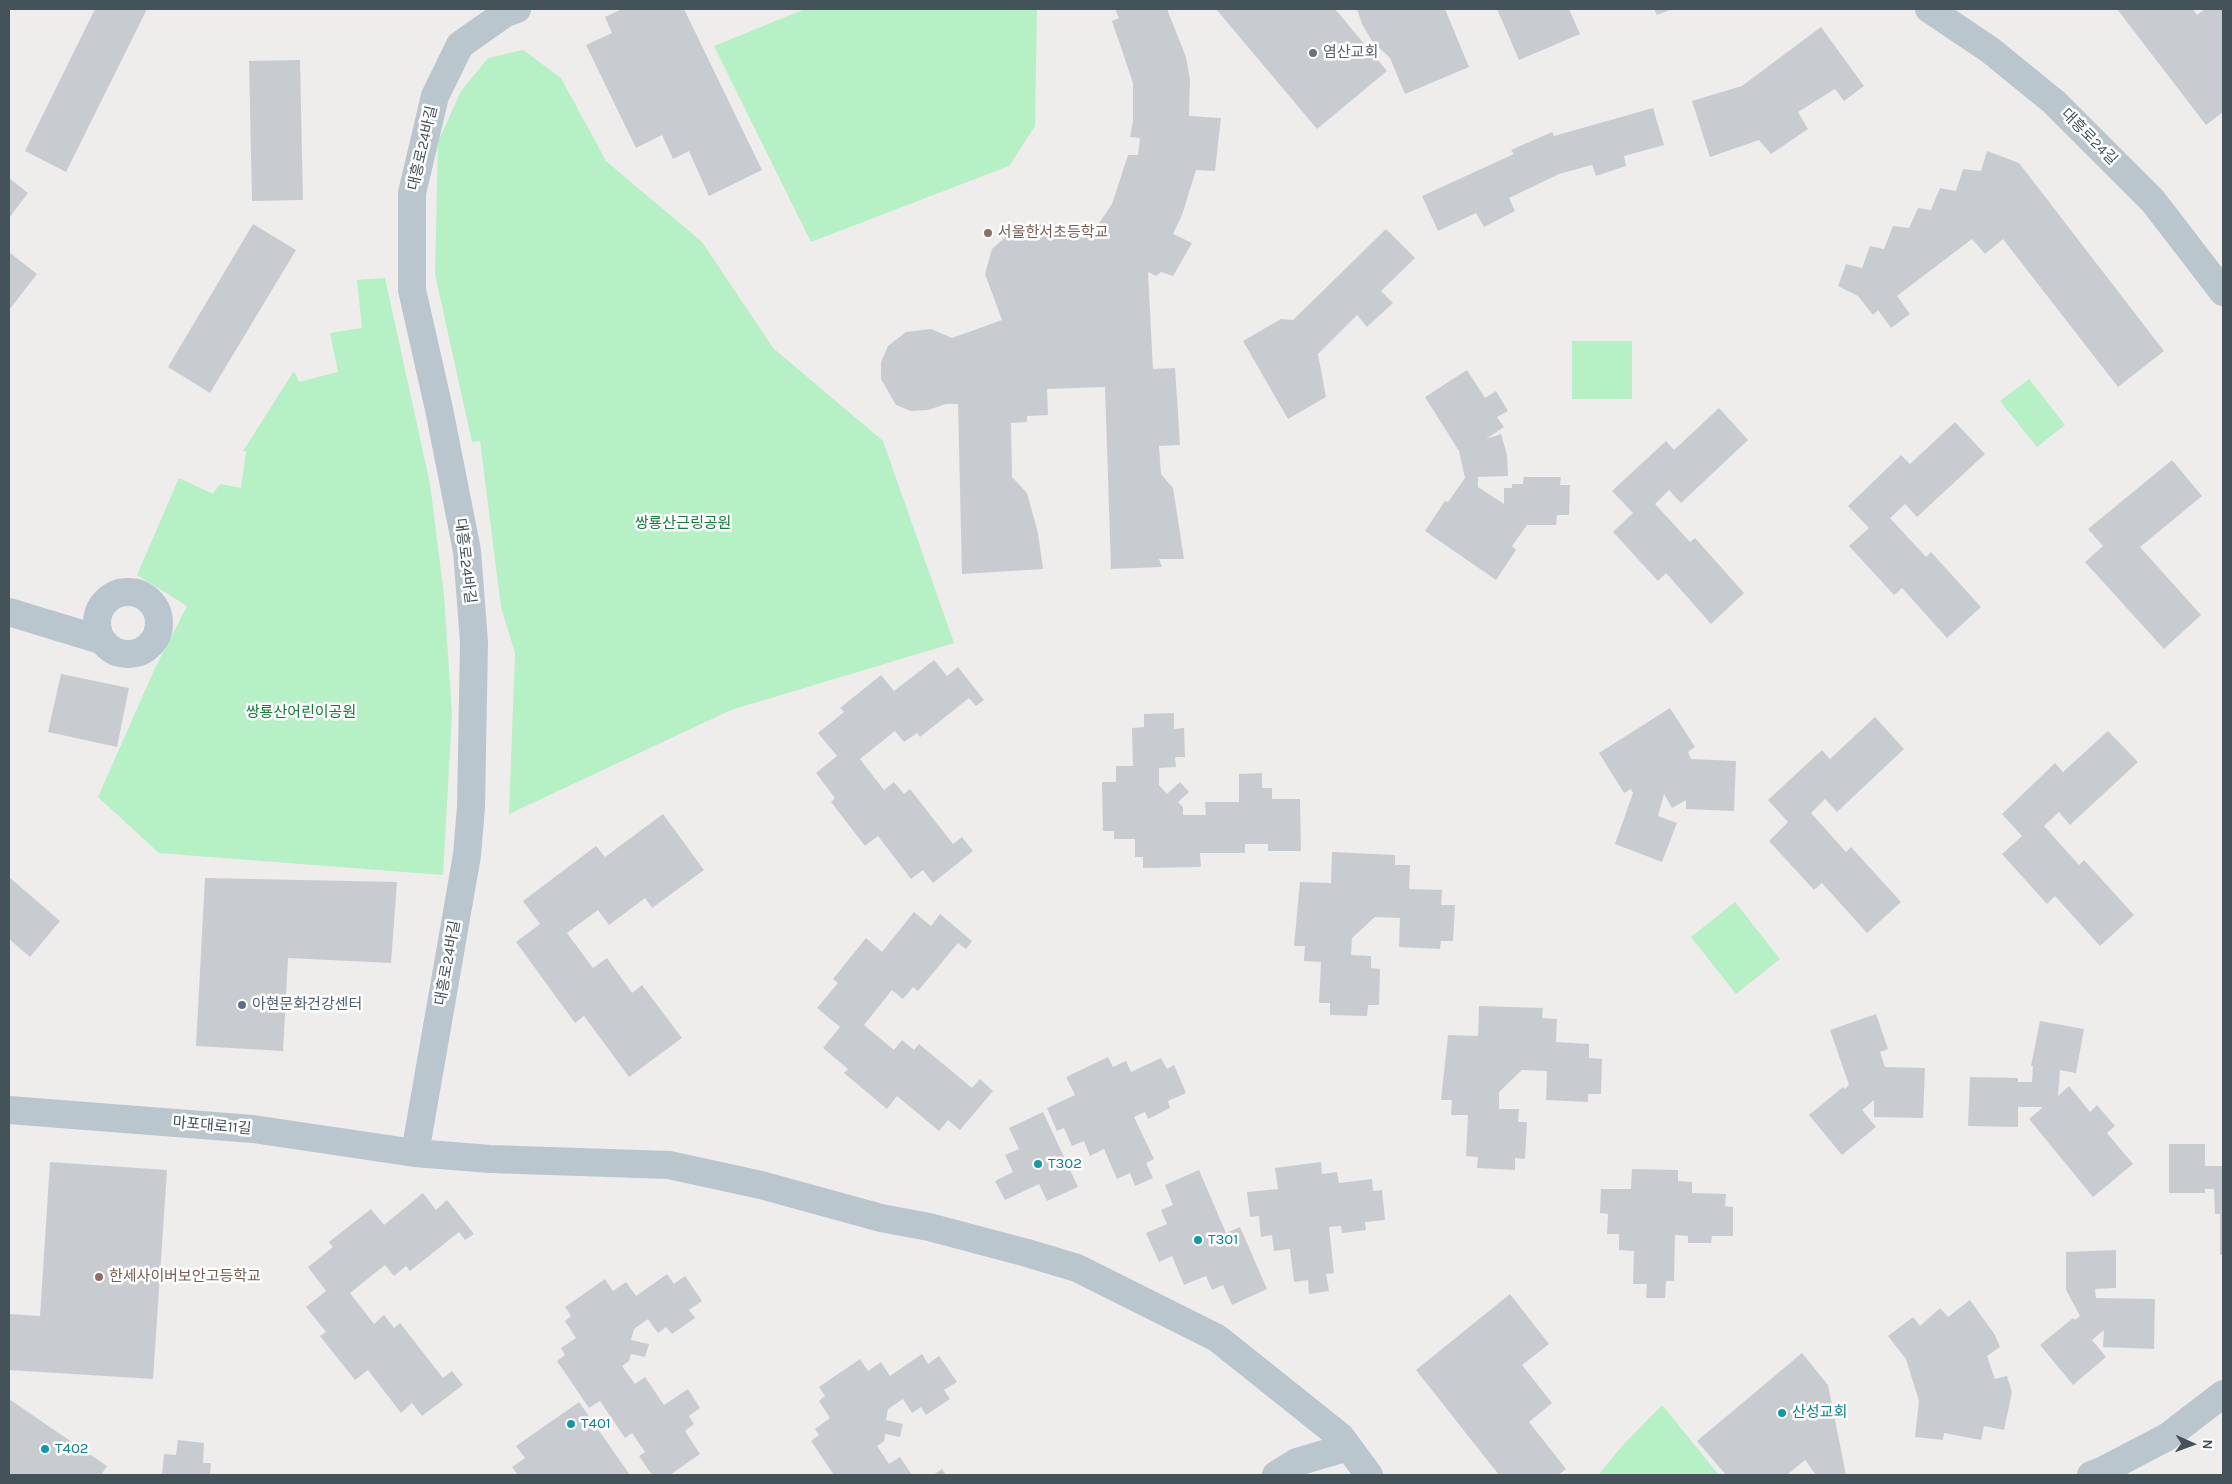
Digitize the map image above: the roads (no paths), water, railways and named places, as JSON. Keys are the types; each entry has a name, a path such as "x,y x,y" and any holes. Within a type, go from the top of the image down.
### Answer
{"street":[{"name":"대흥로24바길","path":"415,1153 467,855 471,797 474,642 466,551 441,417 412,290 412,194 435,96 460,45 504,14 517,9"},
{"name":"대흥로24길","path":"1929,9 1990,50 2054,102 2153,201 2223,292"},
{"path":"9,612 102,640"},
{"name":"마포대로11길","path":"9,1110 253,1129 415,1153 490,1159 669,1165 761,1185 882,1218 929,1227 1027,1252 1077,1268 1217,1338 1341,1437 1369,1475"},
{"path":"2091,1475 2167,1437 2223,1394"},
{"path":"1276,1475 1297,1462 1348,1447"}],"place":[{"name":"염산교회","path":"1313,53"},
{"name":"서울한서초등학교","path":"988,233"},
{"name":"아현문화건강센터","path":"242,1005"},
{"name":"T302","path":"1038,1164"},
{"name":"T301","path":"1198,1240"},
{"name":"한세사이버보안고등학교","path":"99,1277"},
{"name":"산성교회","path":"1782,1413"},
{"name":"T401","path":"571,1424"},
{"name":"T402","path":"45,1449"}],"park label":[{"name":"쌍룡산근링공원","path":"683,524"},
{"name":"쌍룡산어린이공원","path":"301,713"}]}
